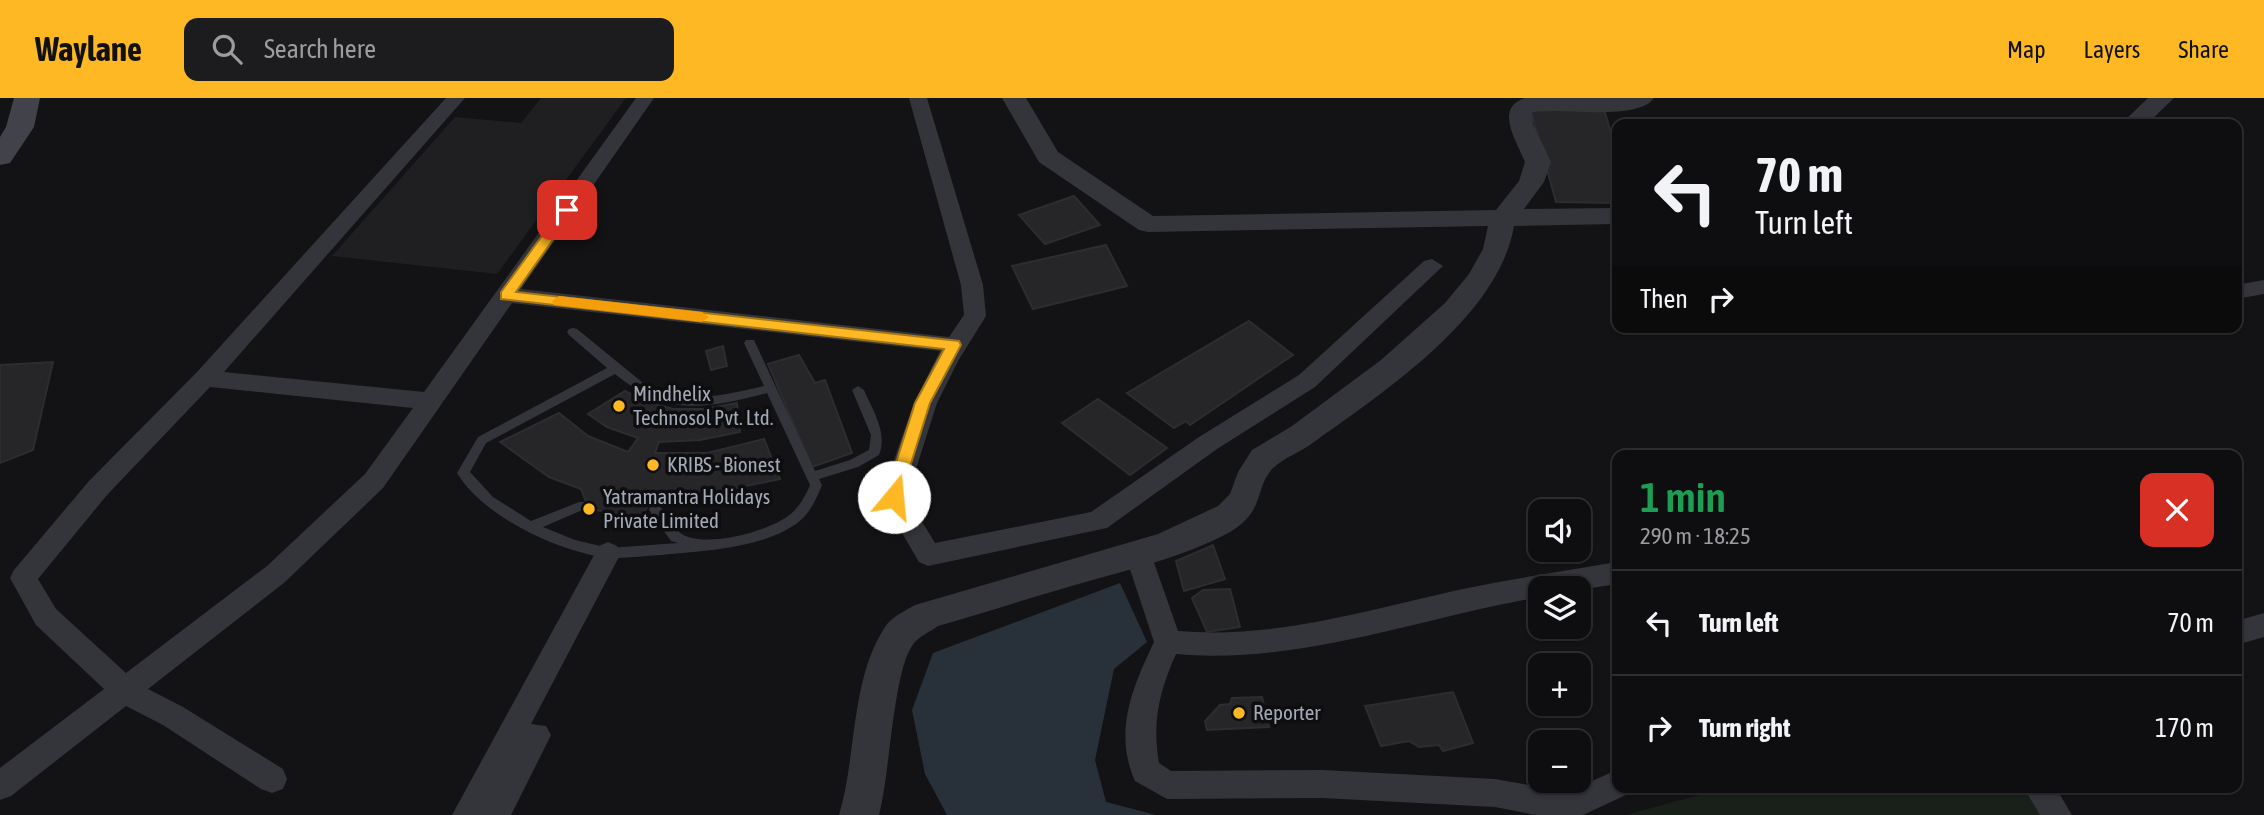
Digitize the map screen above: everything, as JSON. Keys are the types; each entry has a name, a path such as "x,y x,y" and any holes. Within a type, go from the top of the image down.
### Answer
{"main road":[{"path":"0,123 26,98"},
{"path":"0,157 20,127 26,98"}],"street":[{"path":"272,779 173,716 122,690 98,662 46,617 23,578 98,488 205,378 456,98"},
{"path":"0,786 276,574 374,481 645,98"},
{"path":"918,98 972,285 975,316 954,345 923,403 894,497 928,555 1098,520 1208,443 1307,381 1432,266"},
{"path":"1014,98 1048,158 1148,224 1612,216"},
{"path":"859,815 868,788 885,676 898,636 927,615 1174,545 1222,521 1243,505 1260,463 1414,350 1454,312 1491,264 1503,237 1502,220 1531,182 1538,162 1521,124 1520,109 1530,104 1622,104 1642,98"},
{"path":"2139,119 2162,98"},
{"path":"2242,291 2264,287"},
{"path":"506,295 954,345"},
{"path":"205,378 429,401"},
{"path":"467,815 608,553"},
{"path":"1138,554 1168,642 1139,709 1138,735 1146,771 1167,785 1322,784 1495,793 1569,807 1612,786"},
{"path":"1168,642 1216,646 1286,641 1492,594 1612,574"},
{"path":"2242,631 2264,625"},
{"path":"495,815 536,736"},
{"path":"2042,793 2057,815"}],"lane":[{"path":"573,332 646,391 676,401 707,402 771,388"},
{"path":"617,368 506,424 482,440 470,456 463,473 471,487 491,504 531,526 608,553 703,545 758,535 789,522 809,503 816,485 750,343"},
{"path":"813,476 854,464 875,452 877,435 858,390"},
{"path":"531,526 583,505"},
{"path":"655,509 676,537 703,545"}],"shaded area":[{"path":"541,98 626,98 497,274 332,256 455,117 521,123"},
{"path":"1120,583 1147,642 1114,669 1095,760 1106,802 1156,815 947,815 925,774 912,710 933,653"},
{"path":"1706,793 2028,793 2043,815 1626,815"}],"building":[{"path":"1604,109 1612,137 1612,203 1556,202 1531,111"},
{"path":"1074,196 1100,225 1045,244 1019,215"},
{"path":"1106,245 1127,286 1033,309 1012,266"},
{"path":"1249,321 1293,355 1190,425 1186,421 1174,428 1127,393"},
{"path":"723,346 727,366 711,370 706,351"},
{"path":"799,355 815,383 825,380 852,453 812,467 768,364"},
{"path":"53,362 33,450 0,463 0,365"},
{"name":"KRIBS - Bionest","path":"625,391 644,401 673,409 704,409 737,403 740,432 700,440 659,442 655,453 707,453 764,439 780,479 697,496 652,499 641,517 589,509 581,489 549,477 500,442 559,413 588,436 628,452 638,438 607,427 588,414"},
{"path":"1098,399 1167,448 1130,475 1062,423"},
{"path":"1213,545 1225,579 1184,591 1176,561"},
{"path":"1230,589 1240,627 1207,632 1192,598 1203,590"},
{"path":"1453,692 1473,743 1443,751 1439,745 1419,747 1409,741 1381,746 1365,706"},
{"name":"Reporter","path":"1262,697 1269,727 1207,730 1205,721 1220,705 1230,704 1232,698"}],"slow traffic":[{"path":"559,301 702,317"}],"place":[{"name":"Mindhelix Technosol Pvt. Ltd.","path":"619,406"},
{"name":"KRIBS - Bionest","path":"653,465"},
{"name":"Yatramantra Holidays Private Limited","path":"589,509"},
{"name":"Reporter","path":"1239,713"}],"route":[{"path":"567,210 506,295 954,345 923,403 894,497"}]}
